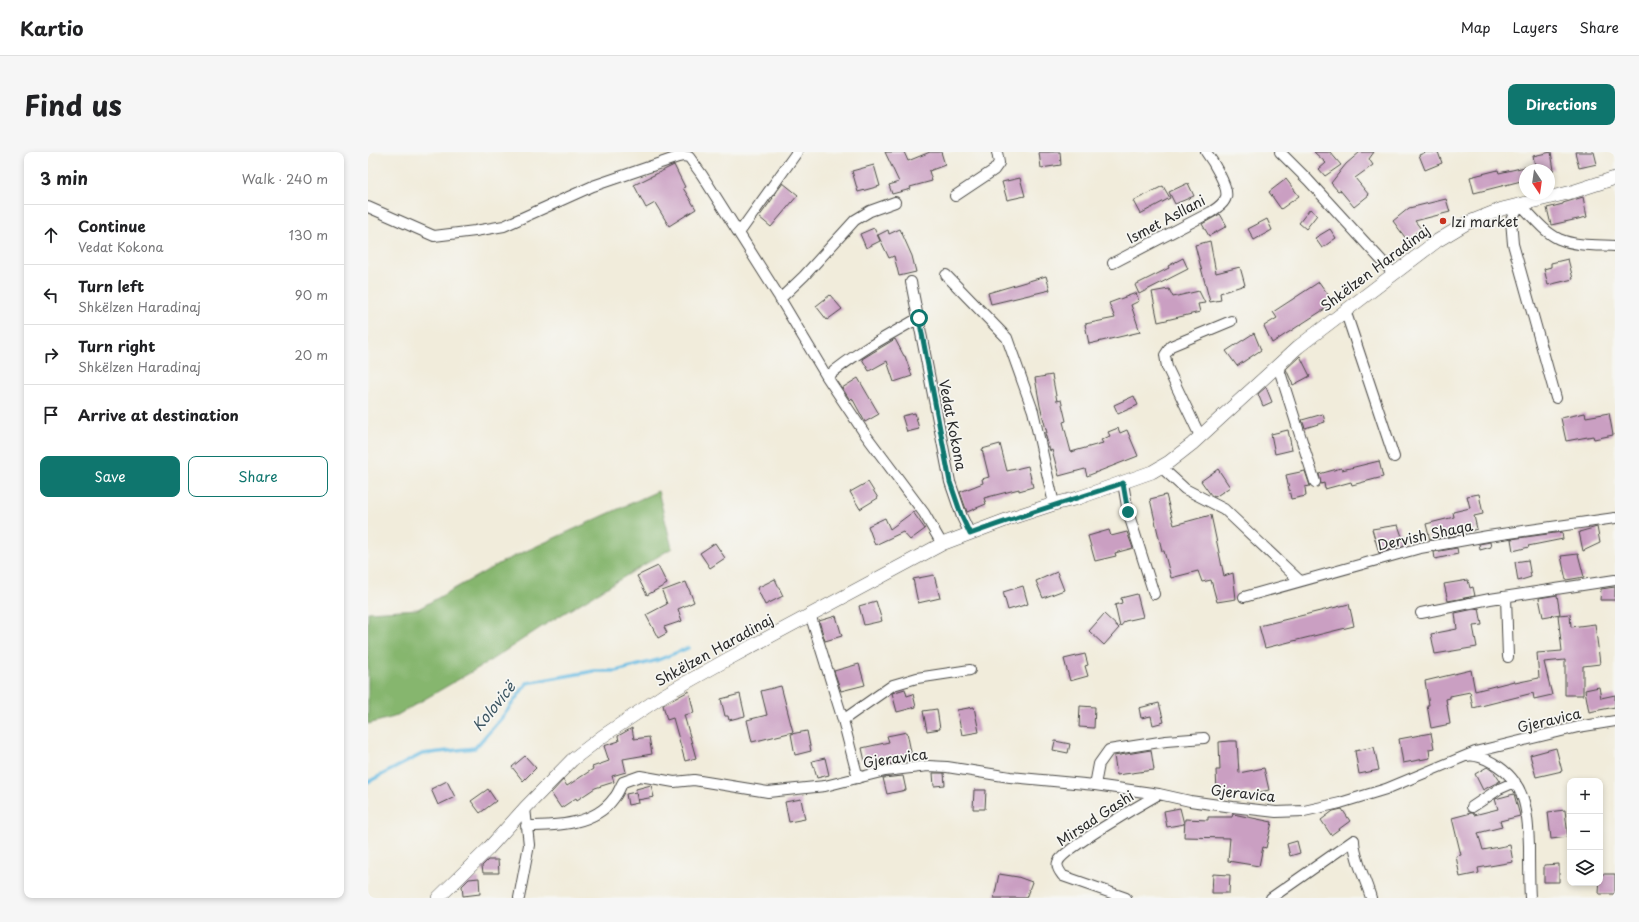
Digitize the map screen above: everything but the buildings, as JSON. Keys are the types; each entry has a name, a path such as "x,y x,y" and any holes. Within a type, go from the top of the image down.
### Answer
{"street":[{"path":"739,233 797,152"},
{"path":"955,196 994,170 999,163 997,152"},
{"name":"Ismet Asllani","path":"1113,263 1222,205 1227,196 1225,188 1206,152"},
{"path":"1280,152 1394,273"},
{"path":"368,207 434,236 475,231 504,226 593,186 683,156 689,157 739,233 827,376 865,434 924,514 942,544"},
{"name":"Shkëlzen Haradinaj","path":"438,898 506,830 524,808 572,760 603,736 664,695 810,614 942,544 1054,504 1078,498 1152,472 1186,449 1298,347 1394,273 1452,232 1482,216 1520,204 1572,192 1615,178"},
{"path":"780,299 804,276 855,220 870,210 895,202"},
{"path":"1556,398 1513,244 1511,220 1520,204 1544,229 1561,240 1615,246"},
{"path":"946,275 1007,338 1033,410 1054,504"},
{"name":"Vedat Kokona","path":"911,282 950,482 962,517 970,534"},
{"path":"1345,310 1394,457"},
{"path":"827,376 856,355 919,318"},
{"path":"1200,436 1167,367 1165,355 1171,346 1231,320"},
{"path":"1278,366 1315,482"},
{"path":"1161,467 1185,490 1224,508 1300,581"},
{"path":"1123,483 1128,512 1154,594"},
{"name":"Dervish Shaqa","path":"1244,597 1420,548 1495,535 1615,518"},
{"path":"1421,613 1506,596 1615,580"},
{"path":"1506,596 1508,657"},
{"name":"Gjeravica","path":"810,614 843,720 858,778"},
{"path":"843,720 893,685 917,678 970,670"},
{"name":"Gjeravica","path":"526,826 553,826 579,821 599,813 614,799 623,782 640,776 674,782 694,780 768,792 825,786 885,771 928,766 947,767 1010,777 1095,785 1159,794 1190,802 1276,812 1304,811 1340,803 1386,788 1475,752 1578,727 1615,721"},
{"path":"1095,785 1099,764 1109,750 1166,741 1204,738"},
{"path":"1464,756 1470,755 1490,761 1504,770 1515,782 1524,799 1528,818 1530,898"},
{"path":"1472,807 1499,789 1515,782"},
{"name":"Mirsad Gashi","path":"1126,898 1063,876 1059,870 1058,863 1061,856 1159,794"},
{"path":"519,898 529,845 524,808"},
{"path":"1271,898 1354,840 1354,851 1371,898"}],"green space":[{"path":"658,491 672,548 546,624 485,664 394,717 368,724 368,612 418,609 504,561"}],"waterway":[{"name":"Kolovicë","path":"368,782 422,754 475,748 504,715 527,683 594,671 616,671 658,660 688,648"}],"place":[{"name":"Izi market","path":"1443,221"}],"route":[{"path":"919,318 942,447 950,482 962,517 970,534 1014,517 1123,483 1128,512"}]}
